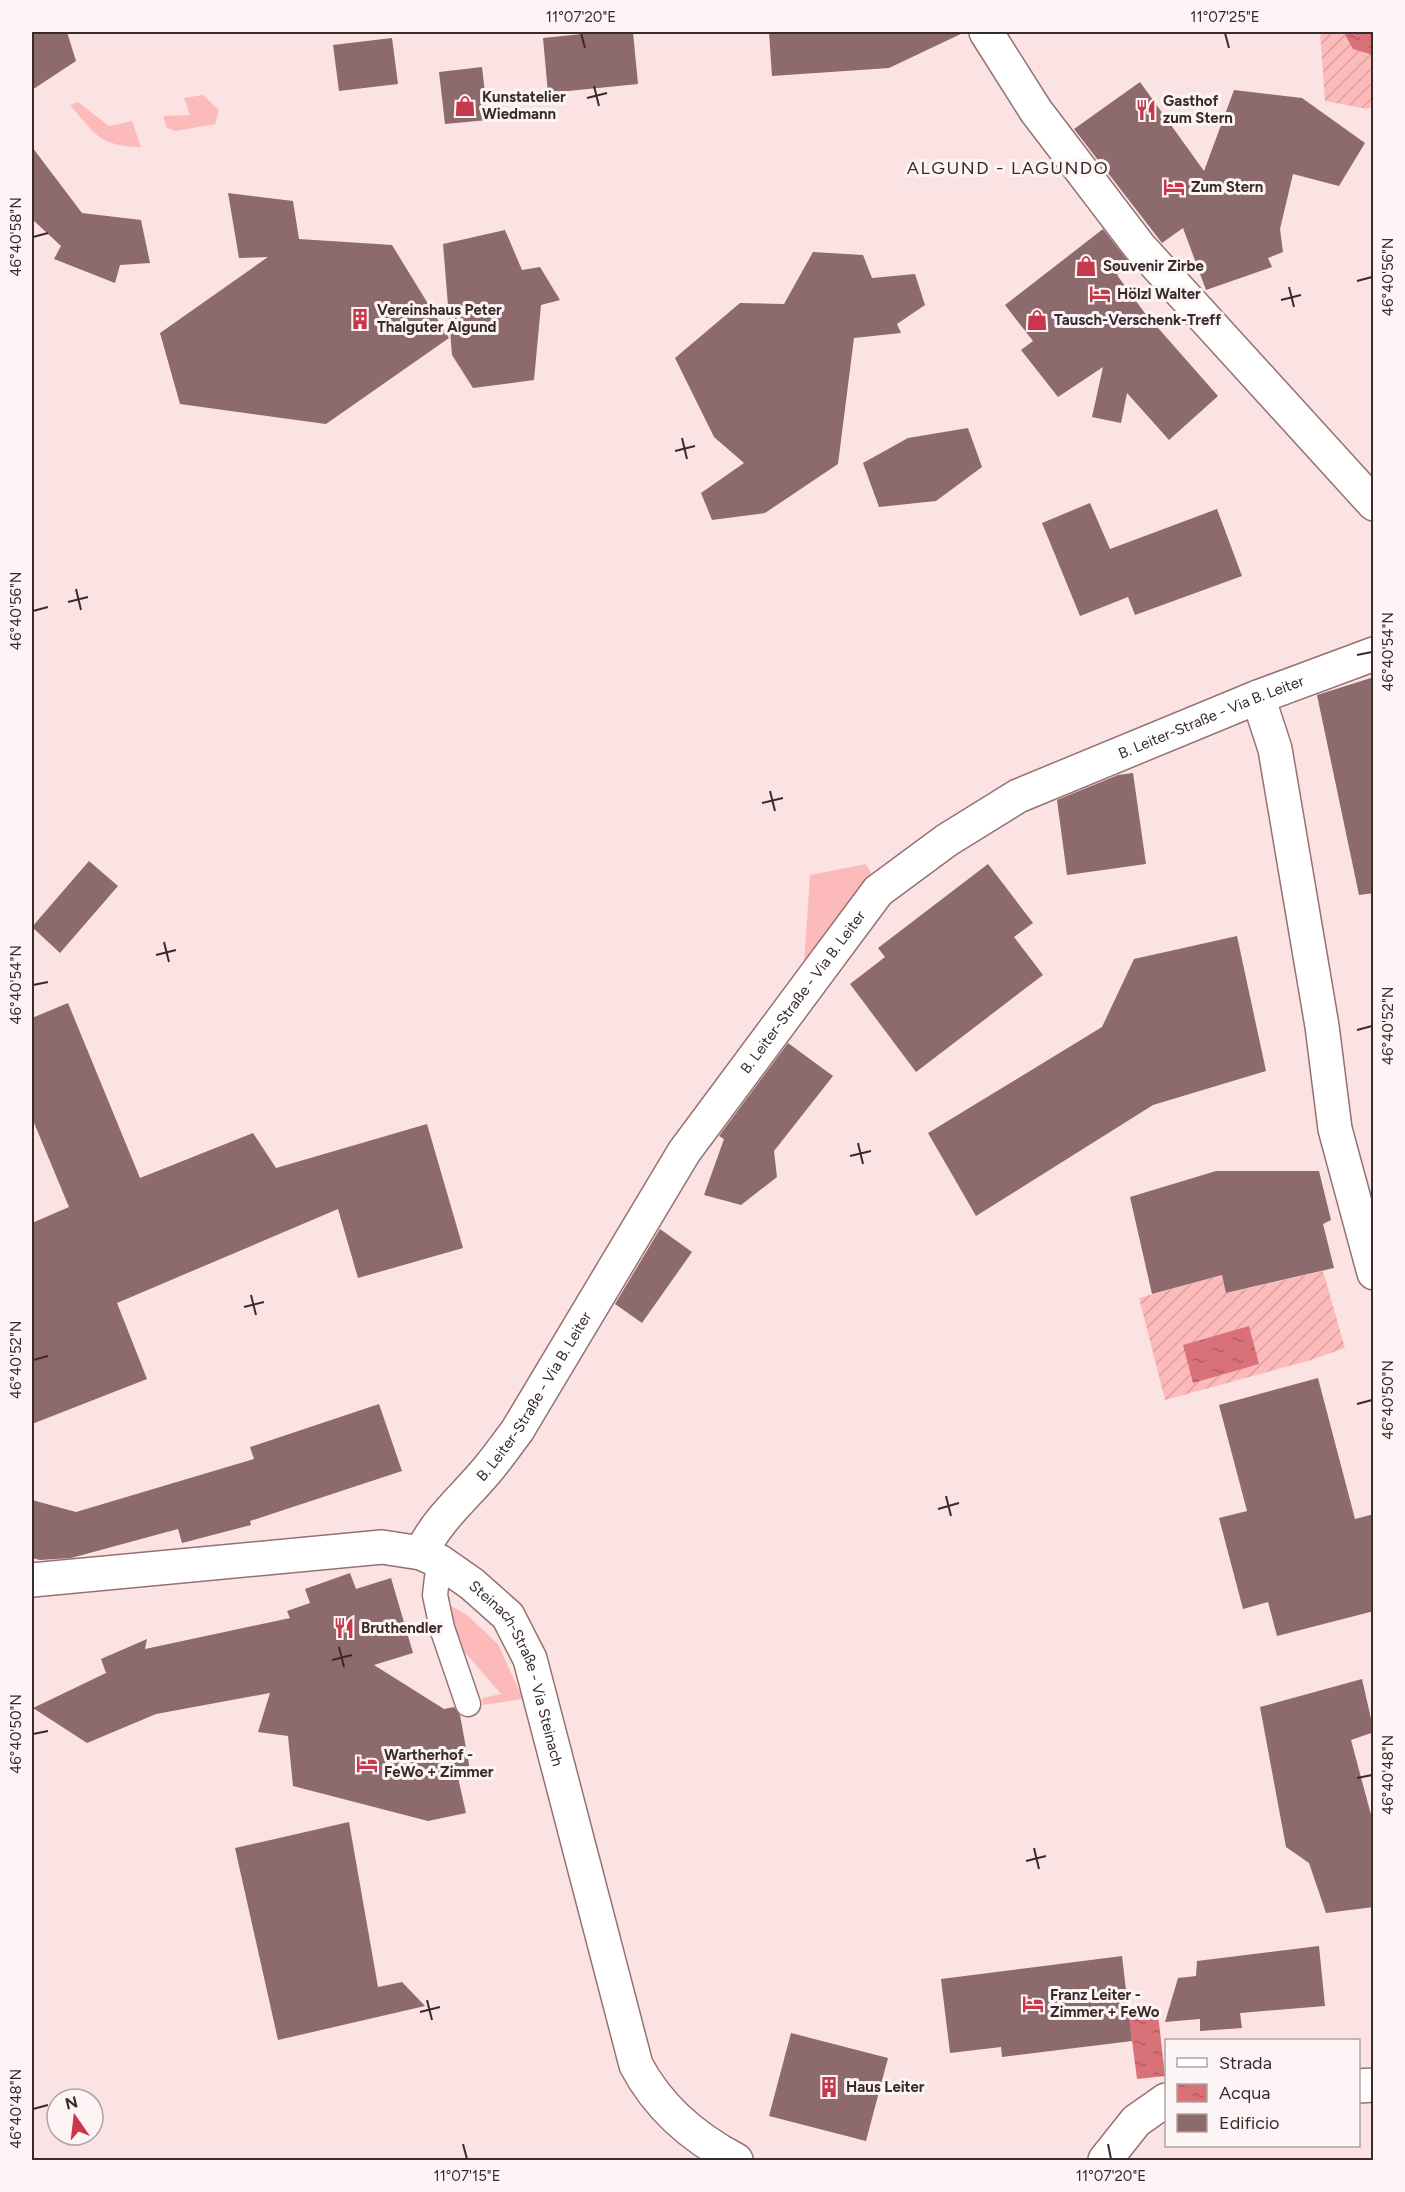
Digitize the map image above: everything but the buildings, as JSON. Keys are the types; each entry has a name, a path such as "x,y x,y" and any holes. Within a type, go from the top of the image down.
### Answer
{"street":[{"path":"986,32 1036,111 1139,246 1374,504"},
{"name":"B. Leiter-Straße - Via B. Leiter","path":"430,1557 432,1531 445,1513 488,1470 517,1431 684,1152 878,891 947,840 1018,796 1258,697 1374,654"},
{"path":"1258,697 1275,750 1322,1026 1335,1129 1374,1273"},
{"name":"Steinach-Straße - Via Steinach","path":"32,1580 382,1547 430,1557 472,1584 508,1616 530,1659 636,2065 645,2082 685,2127 736,2160"},
{"path":"1105,2160 1136,2121 1165,2101"}],"lane":[{"path":"430,1557 439,1617 468,1704"}],"shaded area":[{"path":"1320,32 1373,32 1373,106 1367,109 1325,101"},
{"path":"203,95 219,110 215,124 176,131 167,128 163,116 190,115 184,98"},
{"path":"78,102 109,126 132,121 141,147 116,144 100,137 70,105"},
{"path":"866,864 875,880 803,977 810,875"},
{"path":"1323,1271 1345,1348 1308,1361 1165,1400 1139,1298 1222,1275 1227,1293"},
{"path":"444,1602 467,1615 498,1644 523,1699 483,1705 482,1698 501,1694 461,1648"}],"water":[{"path":"1347,32 1373,32 1373,55 1353,49 1345,35"},
{"path":"1249,1326 1259,1364 1193,1383 1183,1345"},
{"path":"1158,2014 1165,2076 1137,2079 1129,2018"}],"place":[{"name":"Kunstatelier Wiedmann","path":"465,106"},
{"name":"Gasthof zum Stern","path":"1146,110"},
{"name":"Zum Stern","path":"1174,187"},
{"name":"Souvenir Zirbe","path":"1086,266"},
{"name":"Hölzl Walter","path":"1100,294"},
{"name":"Vereinshaus Peter Thalguter Algund","path":"360,319"},
{"name":"Tausch-Verschenk-Treff","path":"1037,320"},
{"name":"Bruthendler","path":"344,1628"},
{"name":"Wartherhof - FeWo + Zimmer","path":"367,1764"},
{"name":"Franz Leiter - Zimmer + FeWo","path":"1033,2004"},
{"name":"Haus Leiter","path":"829,2087"}],"district":[{"name":"ALGUND - LAGUNDO","path":"1008,168"}]}
